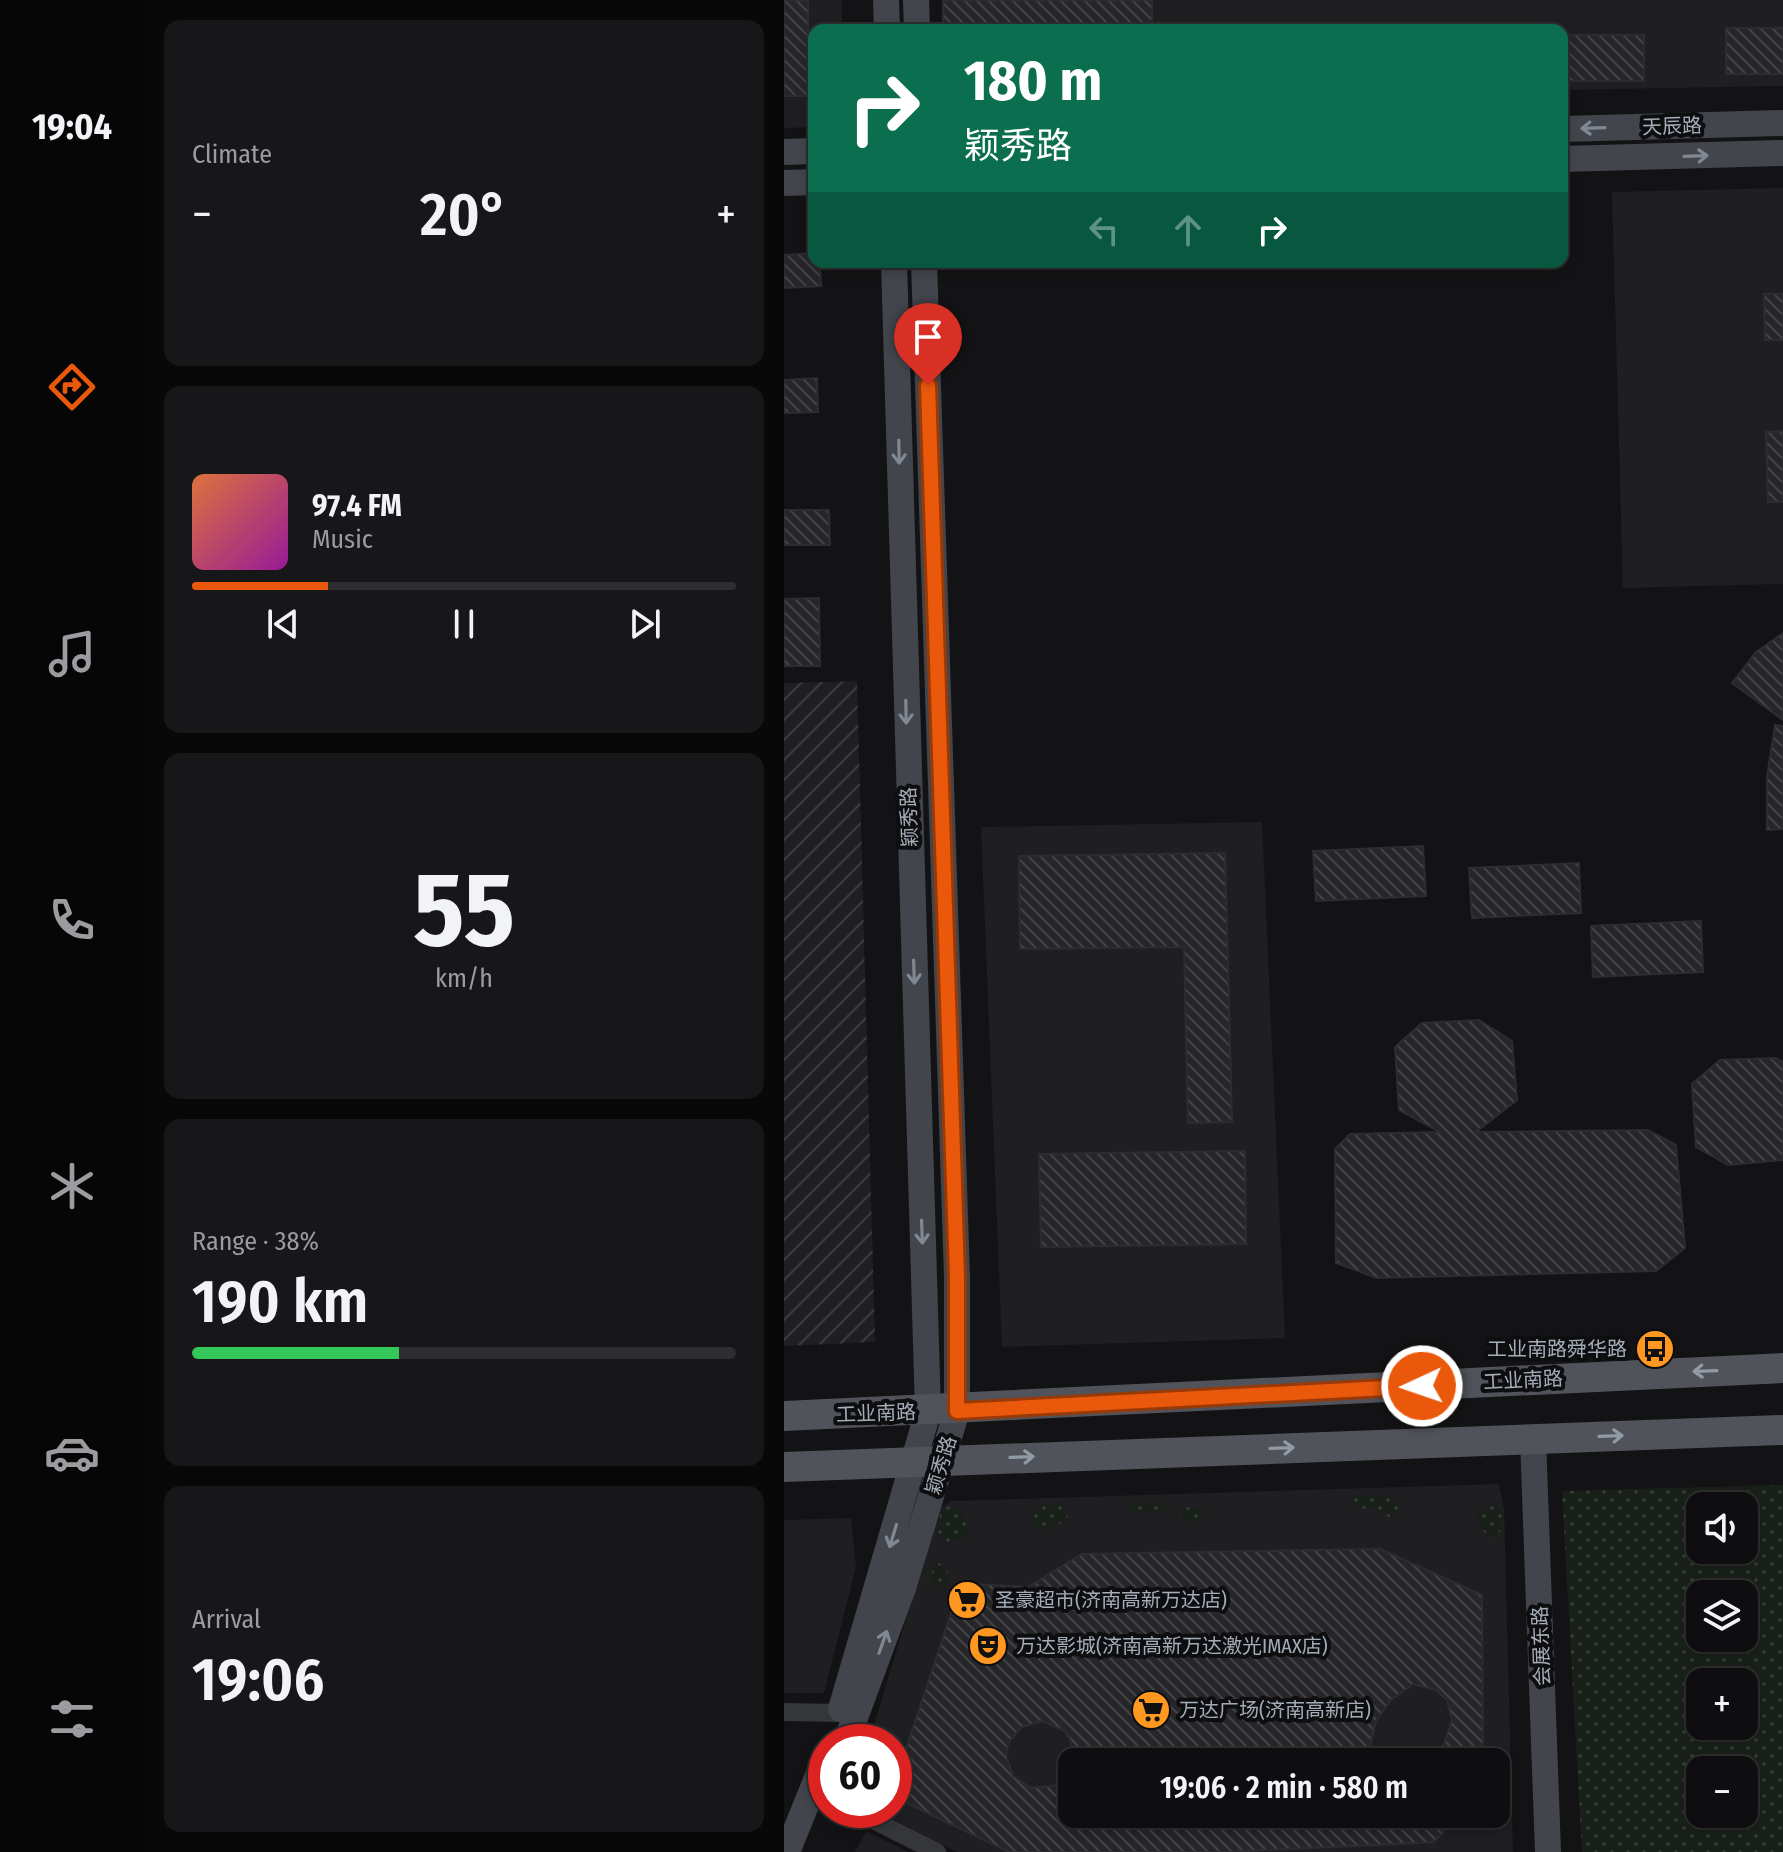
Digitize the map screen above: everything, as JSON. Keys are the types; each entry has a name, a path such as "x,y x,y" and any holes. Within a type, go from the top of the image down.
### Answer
{"main road":[{"path":"886,0 887,24"},
{"path":"916,0 917,24"},
{"name":"天辰路","path":"1568,129 1783,123"},
{"path":"784,152 808,151"},
{"name":"天辰路","path":"1568,159 1783,153"},
{"path":"784,183 808,182"},
{"name":"颖秀路","path":"894,268 942,1411"},
{"name":"颖秀路","path":"853,1724 903,1588 942,1411 957,1277 924,268"},
{"name":"工业南路","path":"784,1416 942,1411 1783,1368"},
{"path":"784,1467 1783,1430"},
{"name":"会展东路","path":"1533,1439 1548,1852"},
{"name":"颖秀路","path":"837,1724 929,1461"},
{"path":"787,1852 808,1800"},
{"path":"806,1852 815,1828"}],"street":[{"path":"784,1712 840,1713"},
{"path":"889,1828 937,1852"}],"shaded area":[{"path":"784,0 842,0 842,24 808,24 808,127 784,128"},
{"path":"1152,0 1783,0 1783,86 1568,90 1568,24 1152,24"},
{"path":"1783,188 1783,584 1623,588 1612,192"},
{"path":"857,681 875,1342 784,1346 784,683"},
{"path":"1262,822 1285,1338 1002,1347 981,827"},
{"name":"万达广场(济南高新店)","path":"1499,1484 1504,1509 1513,1852 957,1852 910,1828 912,1828 912,1724 874,1724 939,1509 951,1501"},
{"path":"1783,1485 1783,1852 1582,1852 1562,1491"},
{"path":"1356,1496 1391,1497 1399,1510 1390,1518 1376,1508 1356,1509 1353,1502"},
{"path":"1124,1502 1166,1502 1166,1511 1129,1511"},
{"path":"1060,1505 1070,1520 1043,1530 1033,1527 1034,1510 1039,1506"},
{"path":"1489,1505 1501,1508 1502,1530 1490,1540 1476,1521 1476,1515"},
{"path":"948,1506 963,1513 969,1535 949,1543 936,1530 941,1512"},
{"path":"1179,1508 1203,1509 1199,1520 1183,1521"},
{"path":"851,1518 856,1567 824,1693 784,1693 784,1520"},
{"path":"937,1560 951,1577 945,1587 932,1582 930,1577"},
{"path":"866,1831 908,1852 855,1852"}],"building":[{"path":"784,0 808,0 808,96 784,96"},
{"path":"943,0 1152,0 1152,24 943,24"},
{"path":"1726,28 1783,28 1783,74 1726,74"},
{"path":"1568,35 1644,35 1644,81 1568,81"},
{"path":"808,253 808,268 820,268 821,286 784,288 784,255"},
{"path":"1764,294 1783,294 1783,340 1765,340"},
{"path":"817,378 818,412 784,413 784,380"},
{"path":"1783,431 1783,502 1768,502 1766,432"},
{"path":"784,510 829,510 830,545 784,545"},
{"path":"819,598 820,666 784,666 784,599"},
{"path":"1783,633 1783,720 1732,683 1756,652"},
{"path":"1775,725 1783,726 1783,829 1767,830 1767,777"},
{"path":"1423,846 1426,896 1316,901 1313,851"},
{"path":"1225,853 1232,1122 1188,1123 1184,947 1020,949 1019,856"},
{"path":"1579,863 1581,913 1472,918 1469,868"},
{"path":"1701,921 1703,972 1593,977 1591,926"},
{"path":"1479,1020 1512,1041 1517,1100 1476,1132 1648,1130 1676,1145 1685,1248 1656,1271 1377,1278 1336,1263 1335,1149 1350,1134 1440,1132 1399,1110 1395,1047 1422,1023"},
{"path":"1776,1058 1783,1062 1783,1160 1728,1165 1696,1147 1692,1084 1720,1060"},
{"path":"1245,1151 1246,1244 1041,1247 1039,1154"},
{"name":"万达广场(济南高新店)","path":"1380,1549 1482,1595 1483,1748 1441,1748 1452,1720 1447,1700 1436,1690 1413,1684 1391,1700 1376,1721 1372,1748 1072,1748 1070,1739 1063,1730 1042,1721 1021,1727 1008,1744 1006,1755 1013,1776 1031,1788 1058,1783 1058,1828 1447,1828 1434,1842 1227,1852 1009,1852 912,1806 912,1731 961,1583 1028,1587 1082,1554"}],"place":[{"name":"工业南路舜华路","path":"1655,1349"},
{"name":"圣豪超市(济南高新万达店)","path":"967,1600"},
{"name":"万达影城(济南高新万达激光IMAX店)","path":"988,1646"},
{"name":"万达广场(济南高新店)","path":"1151,1710"}],"route":[{"path":"928,385 957,1277 957,1411 1422,1386"}]}
